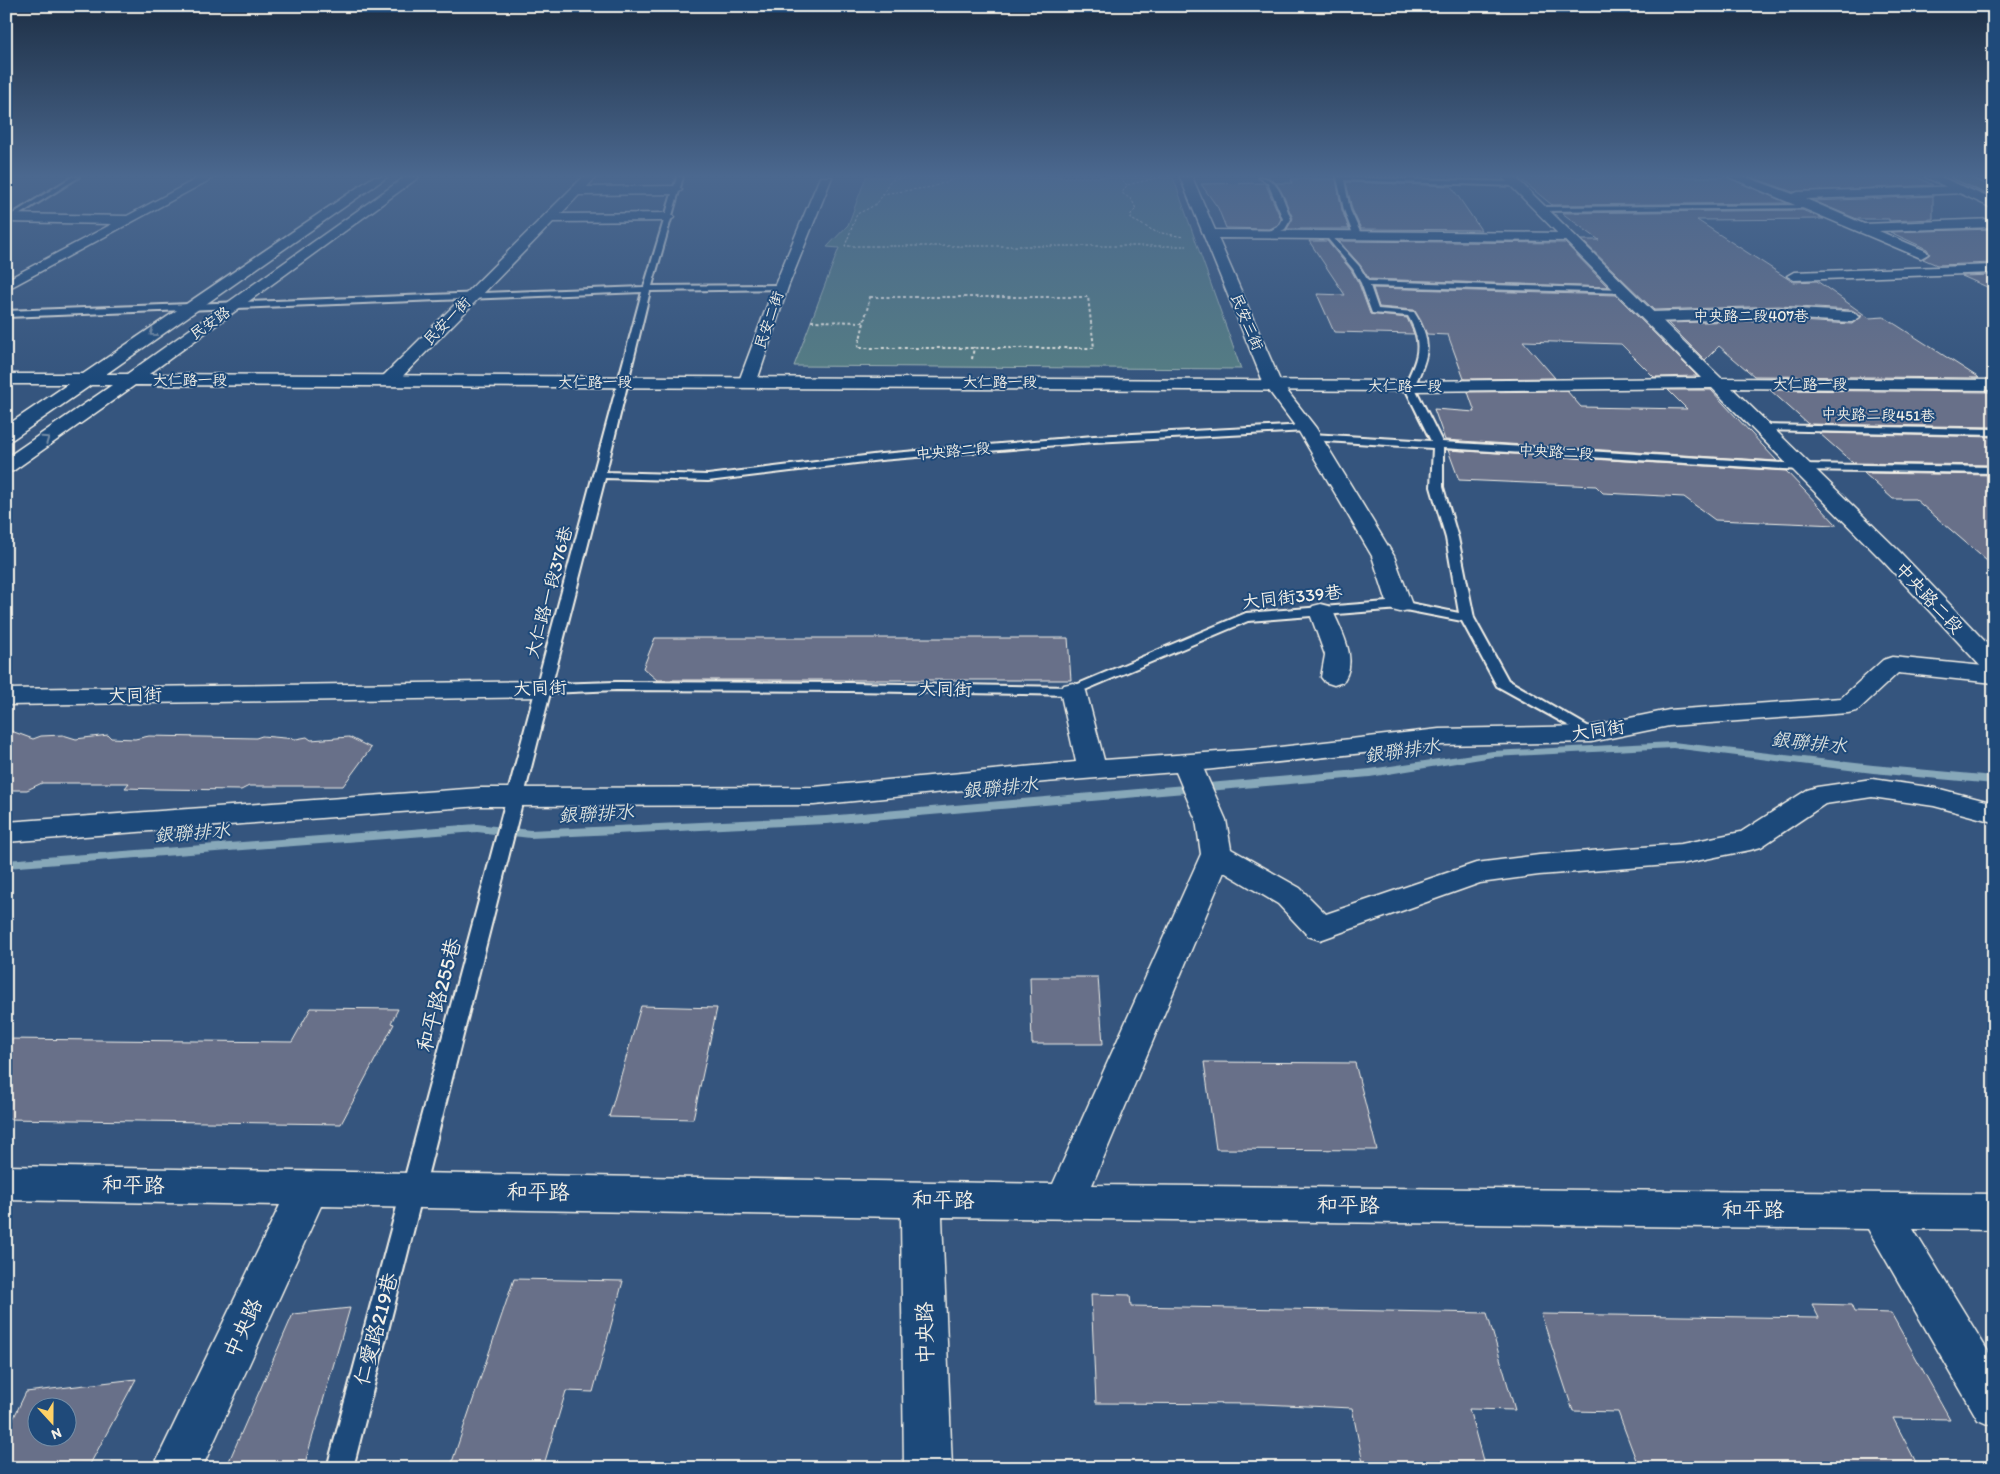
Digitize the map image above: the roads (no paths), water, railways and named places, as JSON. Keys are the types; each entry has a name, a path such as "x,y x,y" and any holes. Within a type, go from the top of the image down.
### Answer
{"street":[{"path":"6,286 83,246"},
{"name":"民安路","path":"6,435 90,379 279,246"},
{"name":"民安路","path":"6,467 318,246"},
{"name":"民安一街","path":"388,382 522,246"},
{"name":"民安二街","path":"748,381 781,287 798,246"},
{"name":"民安三街","path":"1215,246 1273,384"},
{"name":"中央路二段","path":"1578,246 1891,556 1994,666"},
{"path":"1903,246 1921,254"},
{"path":"1794,276 1994,269"},
{"name":"中央路二段407巷","path":"1651,317 1779,313 1852,317"},
{"name":"大仁路一段","path":"6,379 624,383 748,381 1409,386 1717,383 1994,385"},
{"path":"1273,384 1309,432 1383,556 1400,605"},
{"path":"1321,611 1338,655 1334,678"},
{"name":"大同街","path":"513,805 814,796 1092,769 1187,763 1439,736 1591,734 1668,718 1848,705 1892,665 1994,675"},
{"name":"大同街","path":"6,697 543,689"},
{"path":"1074,691 1092,769"},
{"path":"1065,1202 1216,854 1211,820 1187,763"},
{"path":"1216,854 1289,896 1320,928 1476,873 1539,865 1681,854 1750,840 1817,796 1872,788 1936,797 1994,812"},
{"path":"6,832 480,797 513,805"},
{"name":"和平路","path":"6,1183 1065,1202 1994,1212"},
{"name":"中央路","path":"178,1468 309,1188"},
{"name":"中央路","path":"921,1199 928,1468"},
{"path":"1880,1210 1994,1404"}],"lane":[{"name":"大仁路一段376巷","path":"513,805 647,289 660,246"},
{"path":"1338,246 1356,268 1365,283 1375,311 1411,314 1422,336 1423,346 1417,372 1409,386 1438,445 1437,487 1452,538 1467,618 1502,683 1591,734"},
{"path":"1365,283 1624,291"},
{"path":"6,314 647,289 781,287"},
{"name":"中央路二段451巷","path":"1761,428 1994,432"},
{"name":"中央路二段","path":"600,475 708,478 881,457 1094,439 1309,432 1438,445 1800,467"},
{"path":"1800,467 1994,470"},
{"name":"大同街339巷","path":"1074,691 1246,617 1400,605 1467,618"},
{"name":"大同街","path":"543,689 616,686 850,686 1074,691"},
{"name":"和平路255巷","path":"412,1190 513,805"},
{"name":"仁愛路219巷","path":"340,1468 412,1190"}],"waterway":[{"name":"銀聯排水","path":"6,864 477,828 530,834 826,820 1370,773 1493,754 1673,745 1873,769 1994,780"}]}
